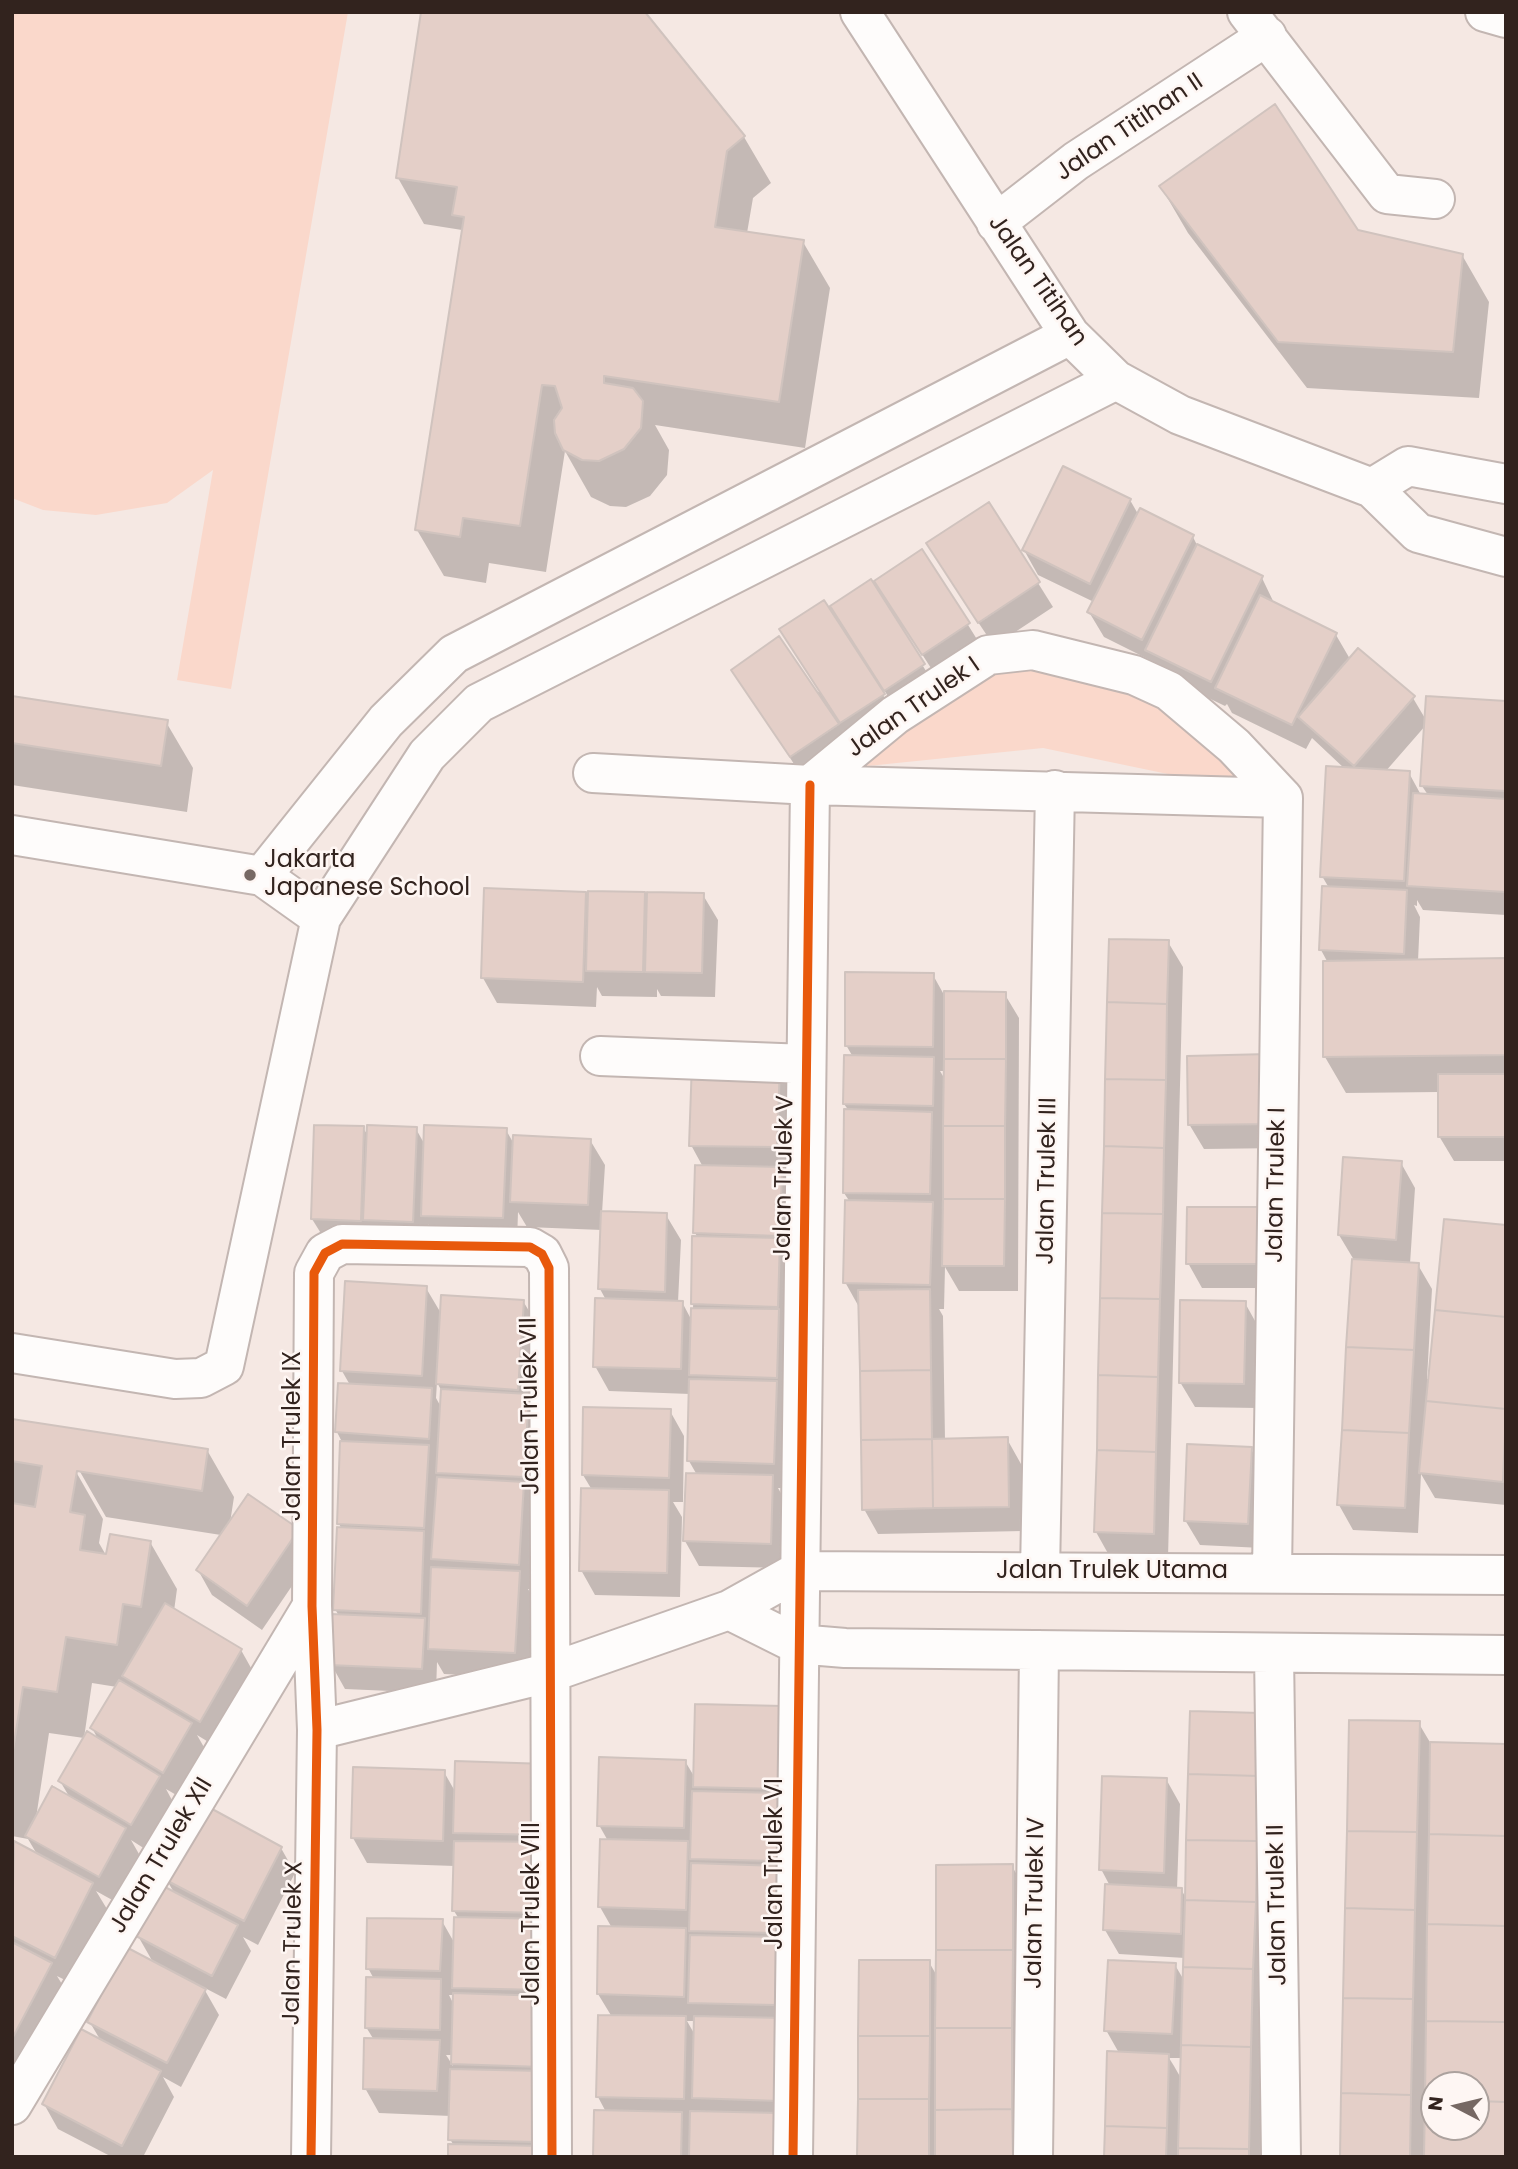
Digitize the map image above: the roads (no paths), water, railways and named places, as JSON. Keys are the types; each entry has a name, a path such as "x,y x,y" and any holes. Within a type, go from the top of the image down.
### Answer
{"street":[{"name":"Jalan Titihan","path":"860,12 1070,335 1116,380 1180,415 1372,488 1418,533 1506,557"},
{"path":"1485,12 1506,18"},
{"name":"Jalan Titihan II","path":"996,223 1257,24"},
{"path":"1257,24 1387,194 1436,199"},
{"path":"262,876 386,721 454,654 1070,335"},
{"path":"12,1353 175,1379 201,1378 224,1366 321,918 427,755 479,703 1116,380"},
{"path":"1372,488 1408,466 1506,484"},
{"name":"Jalan Trulek I","path":"810,785 895,715 988,655 1033,650 1134,676 1169,691 1234,746 1283,798 1272,1573"},
{"path":"386,721 427,755"},
{"path":"593,773 810,785"},
{"name":"Jalan Trulek I","path":"810,785 1283,798"},
{"name":"Jalan Trulek V","path":"799,1572 810,785"},
{"name":"Jalan Trulek III","path":"1040,1572 1055,790"},
{"path":"12,835 262,876 321,918"},
{"path":"600,1056 806,1063"},
{"name":"Jalan Trulek IX","path":"317,1730 312,1606 314,1273 325,1253 342,1244 431,1246"},
{"name":"Jalan Trulek VII","path":"431,1246 530,1247 542,1254 549,1268 552,1672"},
{"name":"Jalan Trulek Utama","path":"317,1730 552,1672 729,1610 799,1572 1506,1575"},
{"name":"Jalan Trulek VI","path":"793,2157 799,1572"},
{"name":"Jalan Trulek XII","path":"12,2105 312,1606"},
{"path":"729,1610 797,1644 1039,1650 1506,1655"},
{"name":"Jalan Trulek IV","path":"1033,2157 1039,1650"},
{"name":"Jalan Trulek II","path":"1275,1653 1280,2157"},
{"name":"Jalan Trulek VIII","path":"552,1672 552,2157"},
{"name":"Jalan Trulek X","path":"311,2157 317,1730"}],"place":[{"name":"Jakarta Japanese School","path":"250,875"}]}
